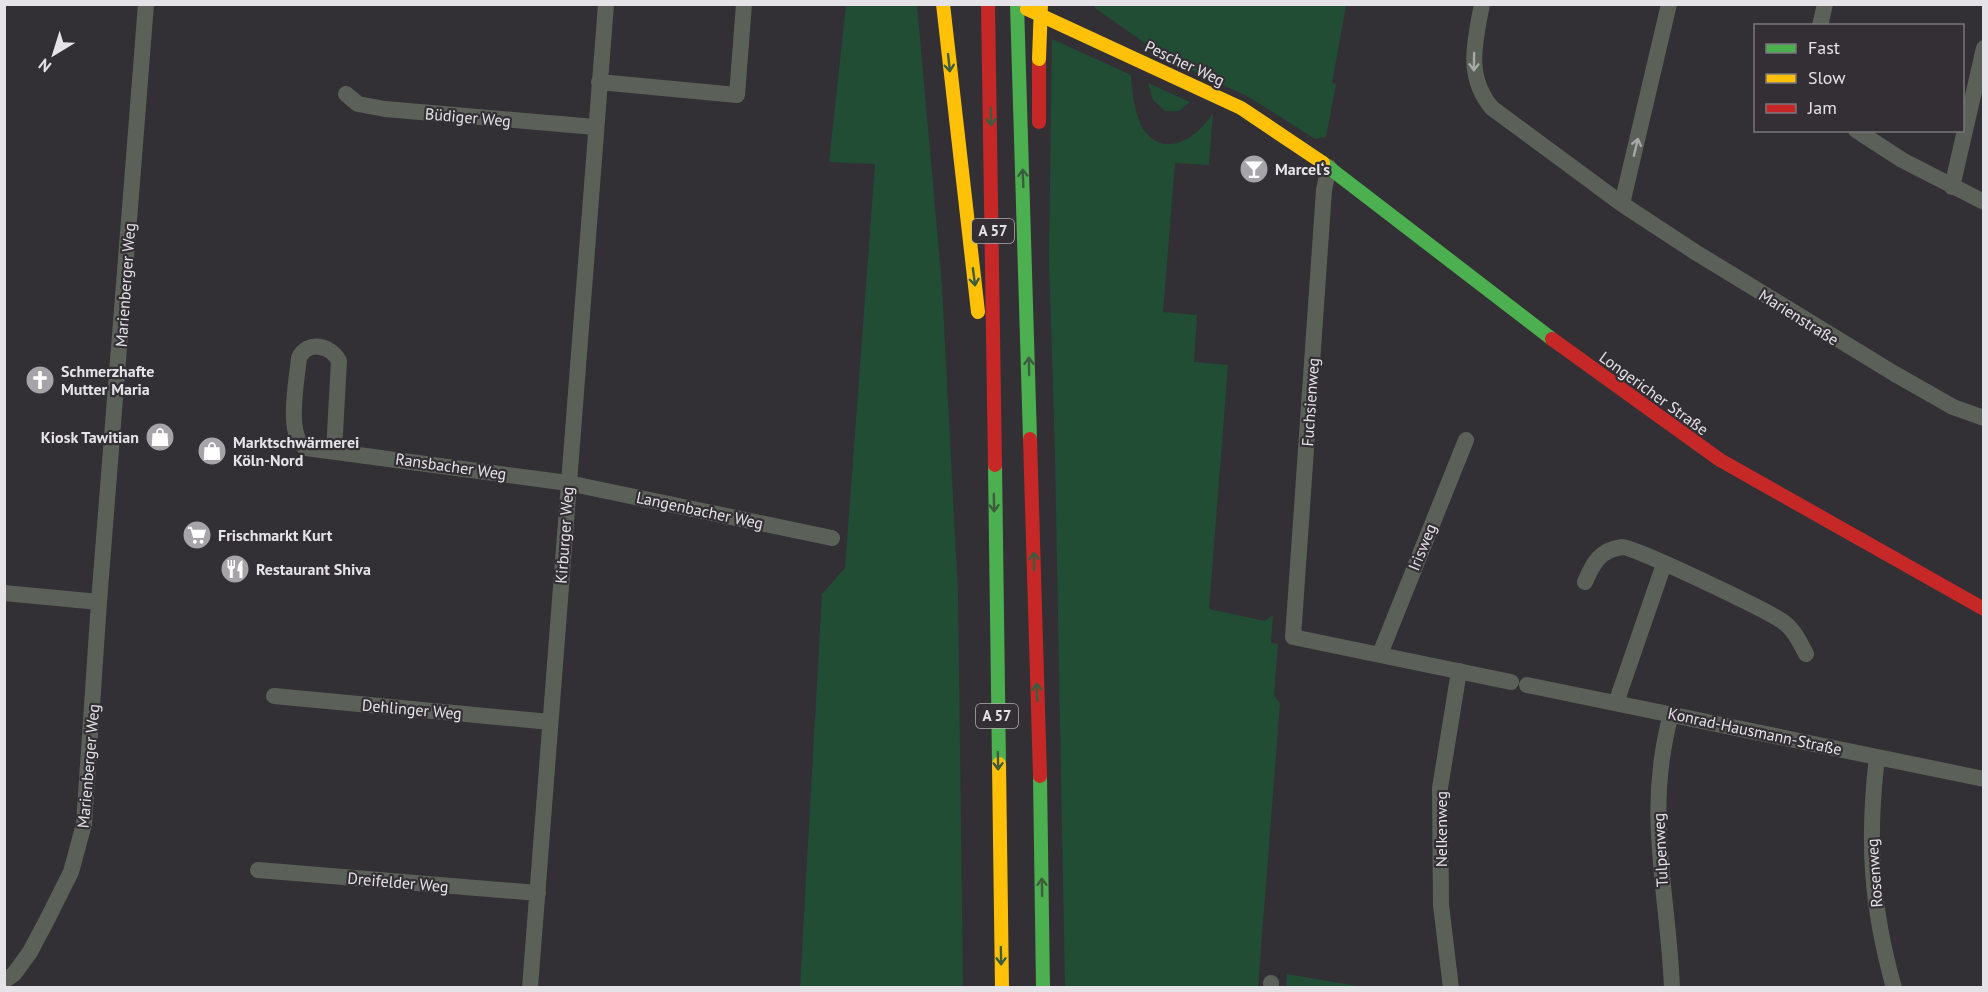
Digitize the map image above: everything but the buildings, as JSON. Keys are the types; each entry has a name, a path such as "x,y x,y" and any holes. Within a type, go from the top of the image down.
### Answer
{"main road":[{"path":"943,4 993,445"},
{"name":"A 57","path":"1017,4 1025,237 1043,987"},
{"name":"Pescher Weg","path":"1017,4 1240,108 1329,167"},
{"path":"1038,137 1041,4"},
{"name":"A 57","path":"989,11 1002,987"},
{"name":"Longericher Straße","path":"1329,167 1514,311 1692,441 1758,483 1983,609"},
{"path":"1025,237 1037,183"}],"street":[{"name":"Marienberger Weg","path":"4,981 14,974 30,952 70,872 84,824 146,4"},
{"name":"Kirburger Weg","path":"530,987 606,4"},
{"path":"599,82 737,94 744,4"},
{"name":"Marienstraße","path":"1482,4 1473,58 1473,74 1483,98 1492,108 1622,204 1695,252 1828,335 1953,407 1983,418"},
{"path":"1622,204 1669,4"},
{"path":"1820,24 1825,4"},
{"path":"1952,187 1983,48"},
{"name":"Büdiger Weg","path":"346,94 358,104 386,110 595,127"},
{"path":"1859,132 1902,160 1983,202"},
{"name":"Fuchsienweg","path":"1293,637 1324,190 1329,167"},
{"name":"Ransbacher Weg","path":"334,451 339,361 331,351 314,346 305,350 298,358 295,436 306,448 568,483"},
{"name":"Irisweg","path":"1380,654 1466,440"},
{"name":"Langenbacher Weg","path":"568,483 832,538"},
{"path":"1585,582 1592,565 1602,553 1625,547 1783,621 1799,640 1806,654"},
{"path":"1616,703 1664,564"},
{"path":"4,593 99,602"},
{"name":"Konrad-Hausmann-Straße","path":"1293,637 1983,779"},
{"name":"Nelkenweg","path":"1450,987 1441,905 1440,788 1459,672"},
{"name":"Dehlinger Weg","path":"274,696 550,722"},
{"name":"Tulpenweg","path":"1671,714 1662,748 1658,805 1658,852 1672,987"},
{"name":"Rosenweg","path":"1877,757 1870,813 1871,870 1880,940 1894,987"},
{"name":"Dreifelder Weg","path":"258,870 538,893"}],"green space":[{"path":"1096,4 1346,5 1332,83 1336,84 1326,137 1315,139 1249,97 1169,60 1095,8"},
{"path":"846,5 917,5 942,286 958,593 963,987 800,987 822,594 845,568 875,164 829,162"},
{"path":"1052,39 1131,75 1137,114 1147,134 1156,141 1174,144 1183,141 1200,129 1213,113 1209,165 1175,163 1163,312 1197,315 1194,362 1228,365 1209,609 1265,621 1273,615 1271,643 1278,644 1274,696 1280,703 1258,987 1065,987 1049,258"},
{"path":"1148,83 1190,102 1179,111 1165,111 1153,100"},
{"path":"1287,974 1357,986 1286,987"}],"traffic: fast":[{"path":"1017,4 1030,439"},
{"path":"1323,163 1552,339"},
{"path":"995,465 999,764"},
{"path":"1040,776 1043,988"}],"traffic: slow":[{"path":"943,4 978,312"},
{"path":"1039,59 1041,4"},
{"path":"1027,9 1241,108 1323,163"},
{"path":"999,764 1002,988"}],"traffic: jam":[{"path":"988,4 995,465"},
{"path":"1039,59 1039,122"},
{"path":"1552,339 1720,460 1984,609"},
{"path":"1030,439 1040,776"}],"place":[{"name":"Marcel‘s","path":"1254,169"},
{"name":"Schmerzhafte Mutter Maria","path":"40,380"},
{"name":"Kiosk Tawitian","path":"160,437"},
{"name":"Marktschwärmerei Köln-Nord","path":"212,451"},
{"name":"Frischmarkt Kurt","path":"197,535"},
{"name":"Restaurant Shiva","path":"235,569"}]}
